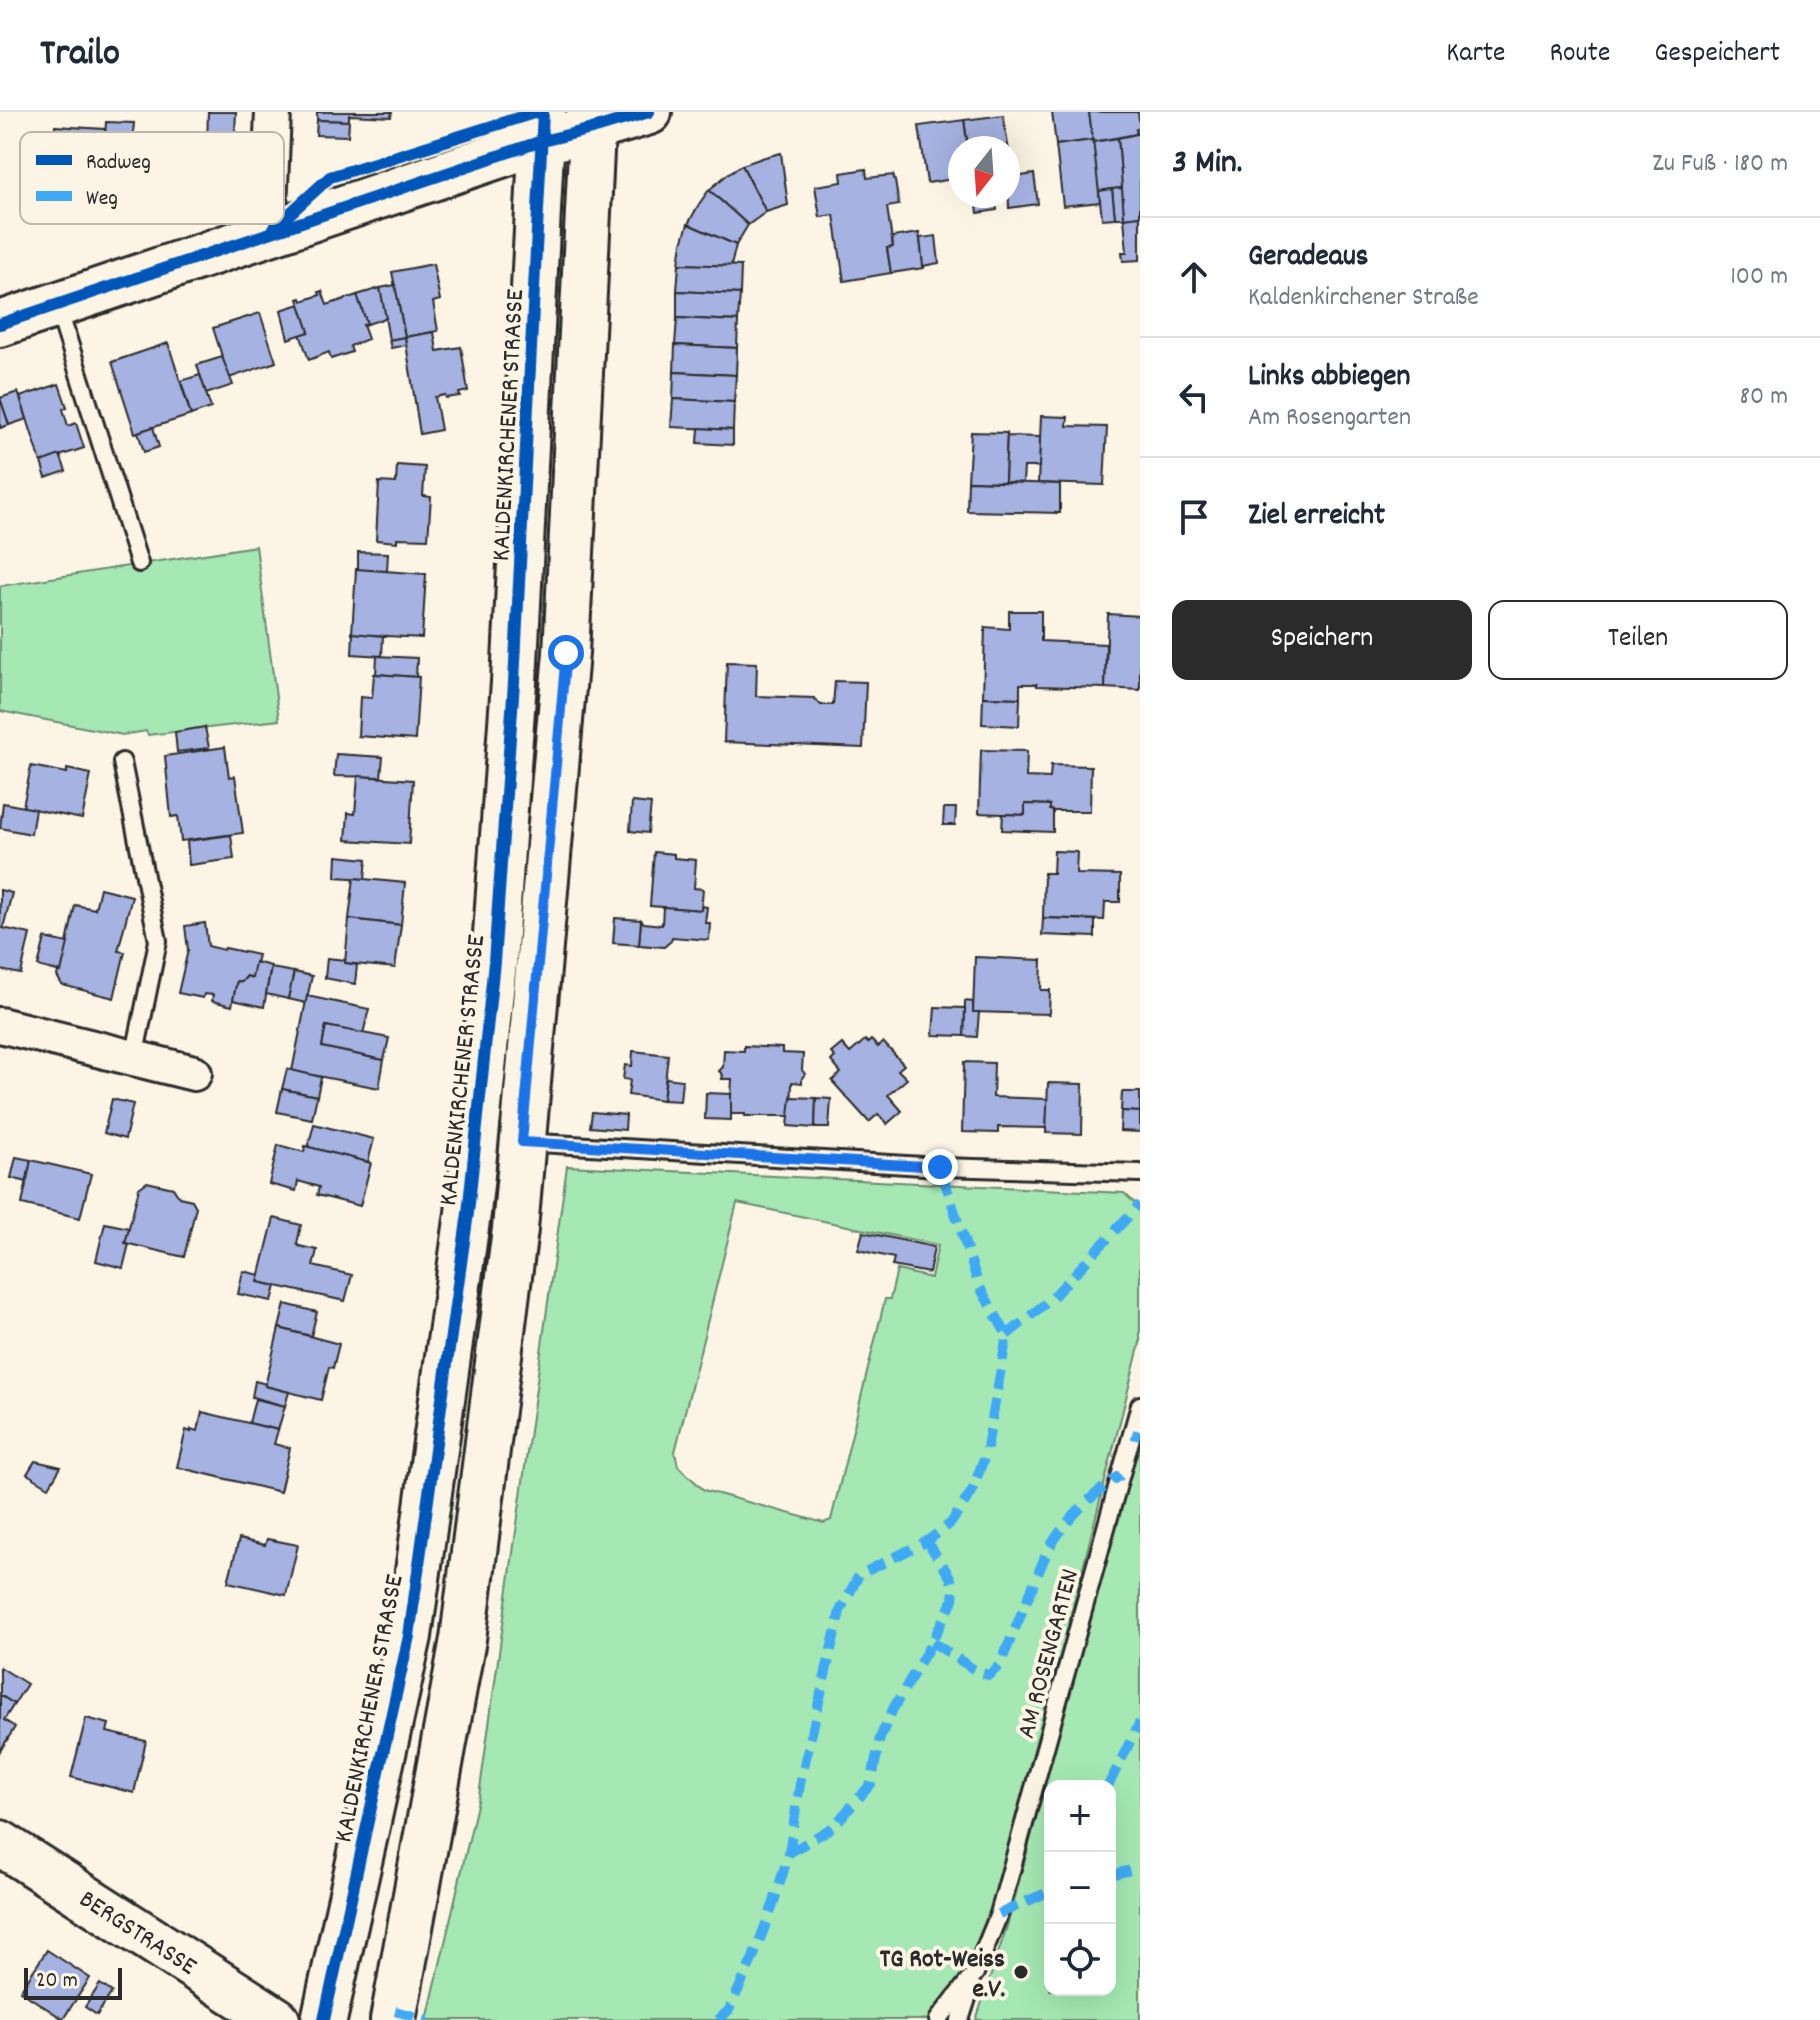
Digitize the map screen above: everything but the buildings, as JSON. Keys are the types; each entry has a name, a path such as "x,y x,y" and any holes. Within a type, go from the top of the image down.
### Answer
{"main road":[{"path":"0,324 268,234 543,127 649,112"},
{"path":"393,2020 463,1639 515,1229 566,653 592,121"},
{"name":"KALDENKIRCHENER STRASSE","path":"324,2020 409,1636 468,1213 494,962 513,697 543,127"},
{"name":"BERGSTRASSE","path":"0,1843 277,2020"}],"street":[{"path":"272,132 273,112"},
{"path":"268,224 268,234"},
{"path":"0,1025 194,1073"}],"lane":[{"path":"57,305 139,563"},
{"path":"122,762 158,941 134,1058"},
{"path":"522,1142 940,1167 1140,1173"},
{"name":"AM ROSENGARTEN","path":"975,1973 999,1914 1140,1405"},
{"path":"938,2020 975,1973"},
{"path":"960,2020 975,1973"}],"green space":[{"path":"256,546 279,720 123,735 0,711 0,586"},
{"path":"567,1166 1124,1193 1140,1208 1140,1343 968,2020 427,2020 479,1796","holes":["737,1203 938,1245 931,1278 897,1270 890,1299 885,1299 831,1520 824,1523 704,1490 678,1466 675,1452"]},
{"path":"1140,1420 1140,2020 976,2020 1009,1920 1044,1786 1044,1996 1116,1996 1116,1780 1046,1780"}],"marked path":[{"path":"718,2020 729,2010 753,1958 789,1853 800,1784 840,1611 859,1575 927,1541 951,1523 972,1491 986,1453 1007,1335 979,1286 940,1167"},
{"path":"1007,1335 1052,1298 1140,1204"},
{"path":"1132,1434 1140,1436"},
{"path":"932,1642 978,1672 989,1675 1000,1665 1054,1541 1079,1509 1121,1475"},
{"path":"789,1853 833,1827 871,1784 880,1738 953,1600 954,1588 950,1577 927,1541"},
{"path":"1111,1780 1140,1722"},
{"path":"1116,1874 1140,1868"},
{"path":"999,1914 1044,1894"},
{"path":"395,2011 428,2020"}],"cycle path":[{"path":"284,219 330,177 537,112"},
{"path":"324,2020 409,1636 468,1213 494,962 514,682 543,112"},
{"path":"0,324 542,141 649,112"},
{"path":"274,228 278,224"}],"place":[{"name":"TG Rot-Weiss e.V.","path":"1021,1972"}],"route":[{"path":"566,653 522,1142 940,1167"}]}
